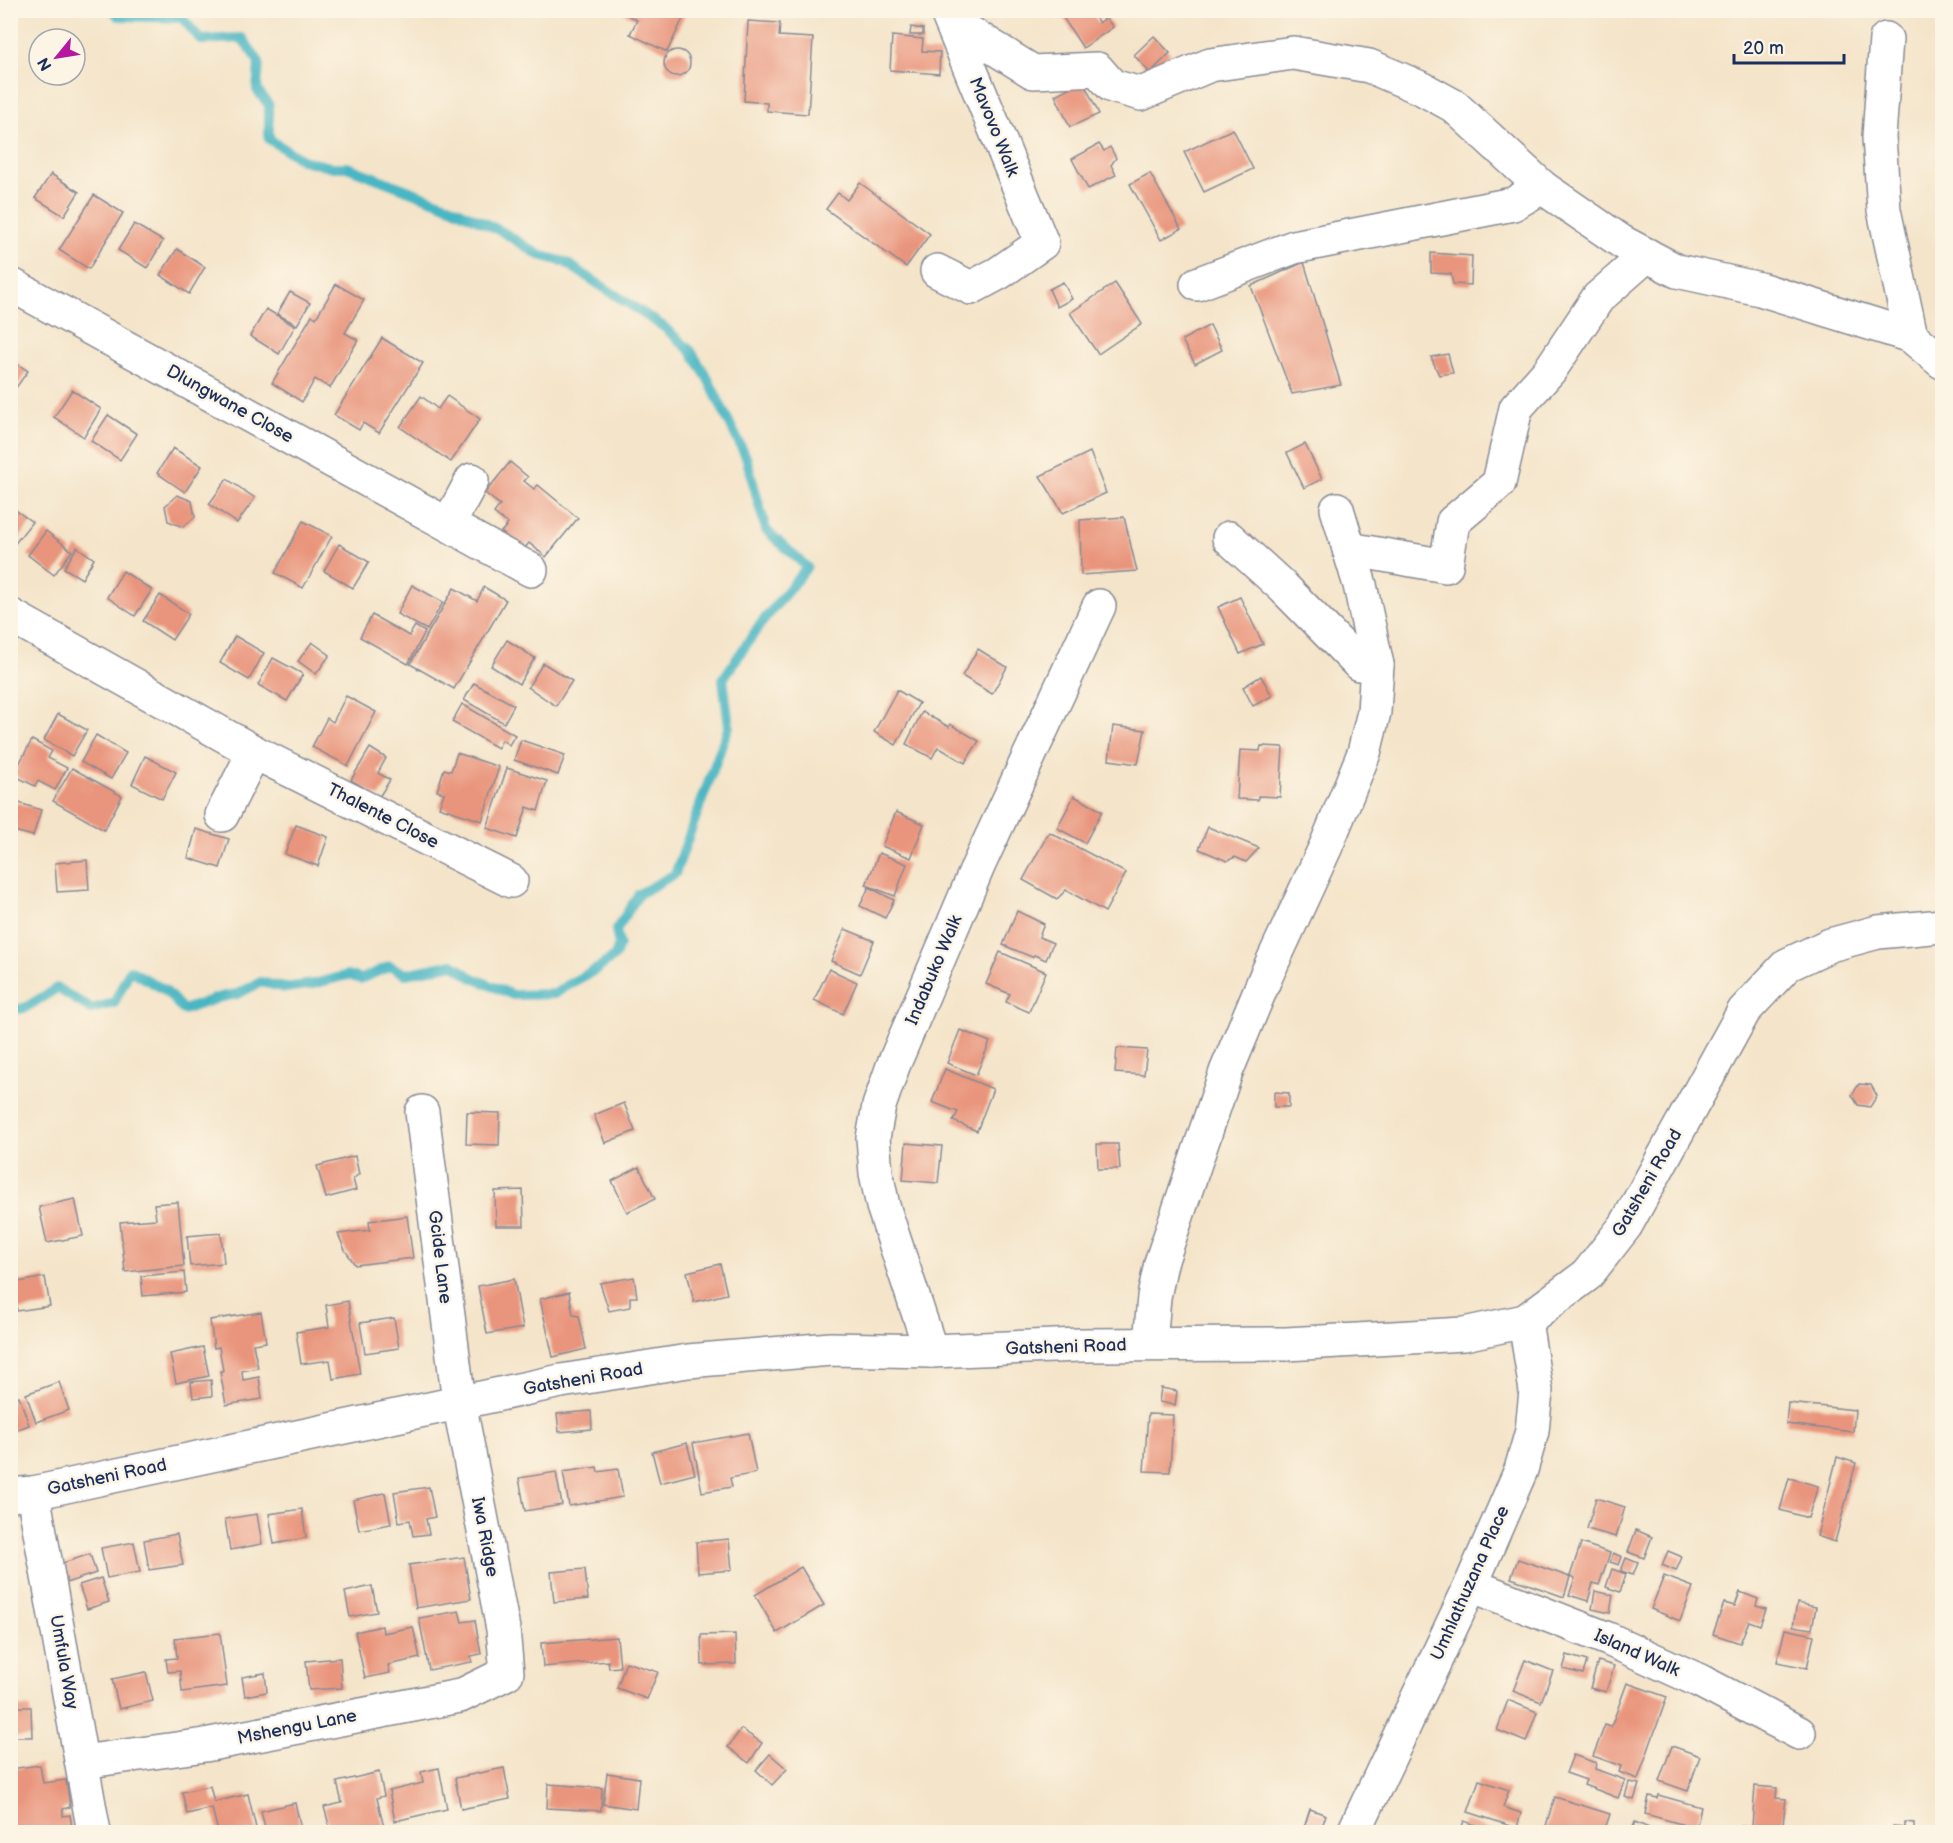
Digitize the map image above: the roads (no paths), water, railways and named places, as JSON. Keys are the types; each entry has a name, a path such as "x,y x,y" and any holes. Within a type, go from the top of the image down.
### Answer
{"street":[{"path":"949,16 1033,72 1097,69 1112,86 1141,94 1210,65 1293,53 1369,66 1423,89 1454,106 1542,188 1622,242 1677,271 1760,289 1911,336 1942,362"},
{"name":"Mavovo Walk","path":"937,271 971,288 999,273 1042,243 949,16"},
{"path":"1886,39 1879,137 1884,210 1911,336"},
{"path":"1197,284 1294,247 1513,204 1542,188"},
{"path":"1349,549 1446,566 1453,522 1499,483 1516,408 1550,370 1598,298 1647,255"},
{"name":"Dlungwane Close","path":"10,284 531,570"},
{"path":"449,523 472,480"},
{"path":"1150,1344 1154,1297 1161,1263 1226,1072 1266,976 1308,890 1364,753 1374,712 1377,665 1360,585 1337,509"},
{"path":"1229,538 1284,588 1359,664 1377,665"},
{"name":"Indabuko Walk","path":"931,1351 882,1206 873,1138 879,1106 893,1066 979,864 1099,606"},
{"name":"Thalente Close","path":"10,615 255,752 511,881"},
{"path":"222,815 255,752"},
{"name":"Gatsheni Road","path":"22,1494 561,1381 688,1361 831,1349 931,1351 1150,1344 1286,1344 1464,1334 1525,1321 1587,1275 1626,1225 1744,1011 1787,965 1830,945 1878,932 1942,926"},
{"name":"Gcide Lane","path":"422,1112 459,1402"},
{"name":"Umhlathuzana Place","path":"1354,1833 1471,1584 1521,1470 1532,1431 1536,1391 1525,1321"},
{"name":"Iwa Ridge","path":"459,1402 502,1629 507,1673"},
{"name":"Umfula Way","path":"22,1494 82,1762 94,1833"},
{"name":"Island Walk","path":"1471,1584 1608,1639 1700,1681 1798,1732"},
{"name":"Mshengu Lane","path":"82,1762 205,1745 460,1696 507,1673"}],"waterway":[{"path":"10,1010 25,1008 57,988 91,1009 114,1003 130,970 165,990 183,1010 237,994 261,982 285,988 348,975 361,979 390,966 406,974 453,964 471,977 513,995 555,994 615,956 619,945 616,930 639,894 675,874 729,726 723,679 759,626 807,567 766,530 746,457 708,379 691,351 664,327 565,262 539,255 503,232 449,206 347,167 331,167 302,160 269,139 269,105 257,90 259,62 242,38 201,40 182,18 118,16 113,10"}]}
